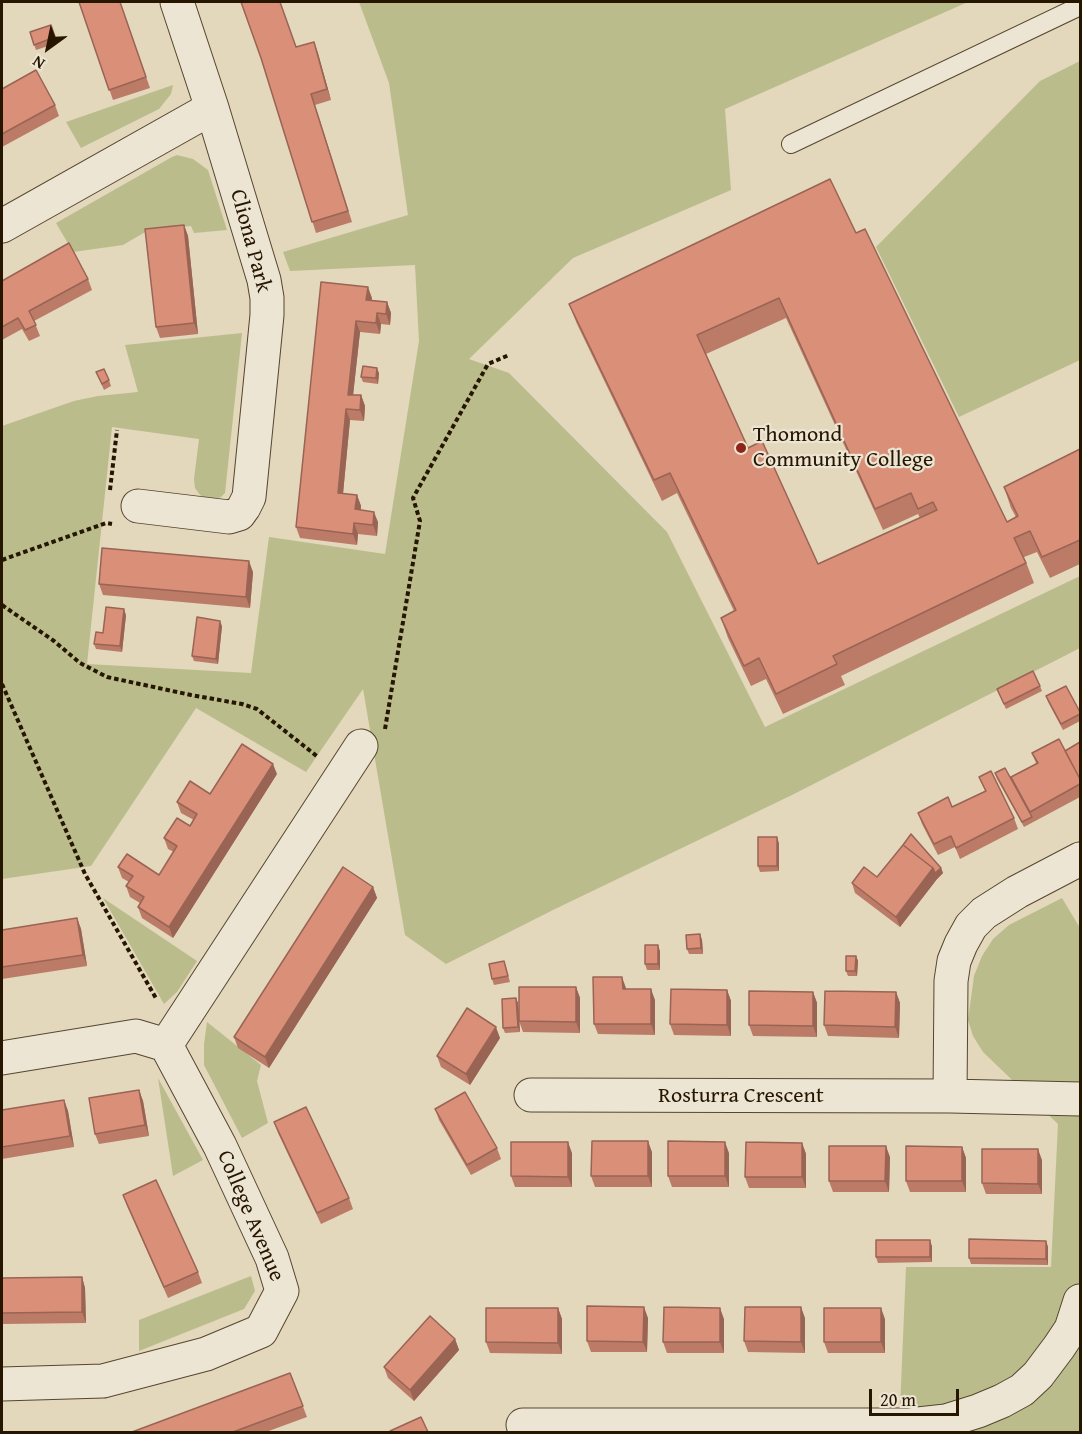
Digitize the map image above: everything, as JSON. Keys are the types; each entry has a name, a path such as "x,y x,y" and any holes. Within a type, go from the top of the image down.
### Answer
{"street":[{"name":"Cliona Park","path":"117,511 229,517 239,514 249,497 267,298 264,280 212,108 177,2"},
{"path":"2,225 212,108"},
{"path":"2,1058 136,1036 170,1038 371,742"},
{"path":"950,1096 951,981 954,961 961,944 971,926 984,913 1017,892 1080,859"},
{"name":"College Avenue","path":"2,1384 103,1380 206,1354 261,1331 282,1291 272,1258 170,1038"},
{"name":"Rosturra Crescent","path":"531,1095 950,1096 1080,1099"},
{"path":"523,1425 909,1425 946,1421 978,1411 1022,1390 1038,1375 1071,1329 1080,1301"}],"lane":[{"path":"791,144 1080,6"}],"path":[{"path":"371,742 386,727 420,520 413,498 488,364 509,355"},
{"path":"2,560 106,523 117,511 117,430"},
{"path":"106,523 117,511"},
{"path":"2,605 54,641 80,663 106,677 257,709 321,758 316,766"},
{"path":"2,684 85,874 170,1038"}],"green space":[{"path":"359,2 968,2 725,109 731,190 573,258 469,359 509,373 667,532 765,727 1080,576 1080,648 792,795 446,964 405,935 363,689 306,772 196,708 91,866 2,879 2,426 74,401 138,392 125,345 242,333 225,493 221,497 207,499 195,488 199,439 112,427 87,664 251,673 269,537 385,554 419,341 415,265 290,271 283,252 408,215 389,83"},
{"path":"1080,61 1080,360 959,417 876,247 1040,81"},
{"path":"173,85 171,94 159,109 81,148 66,122"},
{"path":"177,155 193,159 208,170 227,230 194,233 191,226 147,231 123,245 73,252 56,223"},
{"path":"103,898 197,961 177,992 164,1004"},
{"path":"1062,898 1080,928 1080,1432 899,1432 906,1267 1051,1267 1058,1124 983,1052 973,1036 968,1020 974,976 982,956 993,939 1009,925"},
{"path":"207,1022 261,1065 257,1081 268,1123 242,1138 204,1065"},
{"path":"158,1078 203,1160 173,1176"},
{"path":"251,1276 255,1291 244,1309 139,1351 139,1320"}],"building":[{"path":"79,2 120,2 146,77 109,90"},
{"path":"241,2 280,2 296,47 314,42 327,89 311,94 348,211 312,222 261,58"},
{"path":"51,25 55,37 34,45 30,32"},
{"path":"36,70 55,105 2,134 2,89"},
{"path":"830,179 856,233 865,229 1007,522 1018,516 1004,487 1080,449 1080,540 1042,557 1030,531 1014,538 1026,563 833,656 837,664 776,694 759,658 744,666 721,618 736,610 670,473 654,480 569,304","holes":["779,298 875,509 911,493 918,509 933,502 937,510 818,564 762,441 748,448 697,335"]},
{"path":"184,225 194,323 156,327 145,229"},
{"path":"69,243 88,279 29,311 36,325 25,330 18,318 2,327 2,281"},
{"path":"321,282 368,287 366,300 387,302 386,314 377,313 376,323 356,321 348,395 361,395 360,410 346,409 338,493 357,495 355,509 374,512 373,525 354,523 353,534 296,527"},
{"path":"363,366 377,368 376,378 361,377"},
{"path":"104,369 109,380 102,384 96,372"},
{"path":"102,548 249,561 246,597 99,584"},
{"path":"106,607 124,609 120,646 94,644 96,632 103,633"},
{"path":"197,617 220,621 216,659 192,656"},
{"path":"1033,671 1040,686 1004,704 997,689"},
{"path":"1066,686 1080,714 1061,724 1046,696"},
{"path":"1059,739 1080,779 1080,784 1030,812 1011,777 1038,763 1032,753"},
{"path":"1080,742 1080,779 1065,751"},
{"path":"242,744 273,764 169,927 138,907 144,897 126,886 133,876 118,867 127,854 159,875 177,846 164,838 177,818 190,826 197,814 177,802 190,781 210,794"},
{"path":"1005,768 1032,817 1022,822 995,773"},
{"path":"991,771 1014,818 956,848 951,836 934,844 918,813 948,797 952,807 986,791 979,777"},
{"path":"911,834 941,868 935,873 933,868 903,845"},
{"path":"758,837 777,837 777,866 758,866"},
{"path":"903,845 933,868 896,917 852,883 864,867 877,877"},
{"path":"343,867 373,887 265,1057 234,1037"},
{"path":"77,918 83,955 2,967 2,930"},
{"path":"700,934 701,948 687,949 686,935"},
{"path":"645,945 658,945 658,964 645,964"},
{"path":"846,956 856,956 855,971 846,971"},
{"path":"504,961 508,976 492,979 489,964"},
{"path":"593,977 622,977 623,989 651,989 651,1024 594,1024"},
{"path":"519,987 576,987 576,1022 519,1021"},
{"path":"671,989 727,990 727,1025 670,1024"},
{"path":"749,991 813,992 813,1026 749,1025"},
{"path":"825,991 896,992 895,1027 824,1025"},
{"path":"516,998 518,1027 503,1028 502,999"},
{"path":"467,1008 496,1027 466,1074 437,1056"},
{"path":"139,1090 145,1125 95,1134 89,1098"},
{"path":"465,1092 497,1148 467,1165 435,1109"},
{"path":"64,1100 70,1136 2,1147 2,1110"},
{"path":"306,1107 349,1198 317,1213 274,1122"},
{"path":"592,1141 648,1141 648,1176 591,1176"},
{"path":"668,1141 725,1142 725,1176 668,1176"},
{"path":"511,1142 568,1142 568,1177 511,1176"},
{"path":"746,1142 802,1143 802,1177 745,1177"},
{"path":"829,1146 886,1146 885,1181 829,1181"},
{"path":"906,1146 962,1147 962,1181 906,1181"},
{"path":"982,1149 1038,1149 1038,1184 982,1183"},
{"path":"156,1180 198,1272 164,1287 123,1195"},
{"path":"969,1239 1046,1241 1046,1259 969,1258"},
{"path":"876,1240 930,1240 930,1257 876,1257"},
{"path":"82,1277 82,1312 2,1313 2,1278"},
{"path":"587,1306 644,1307 643,1342 587,1341"},
{"path":"664,1307 720,1308 720,1342 663,1342"},
{"path":"745,1307 801,1307 801,1342 744,1341"},
{"path":"486,1308 558,1308 558,1343 486,1342"},
{"path":"824,1308 881,1308 881,1342 824,1342"},
{"path":"430,1316 455,1339 410,1390 384,1367"},
{"path":"290,1373 303,1406 233,1432 132,1432"},
{"path":"421,1417 428,1432 390,1431"}],"place":[{"name":"Thomond Community College","path":"741,448"}]}
